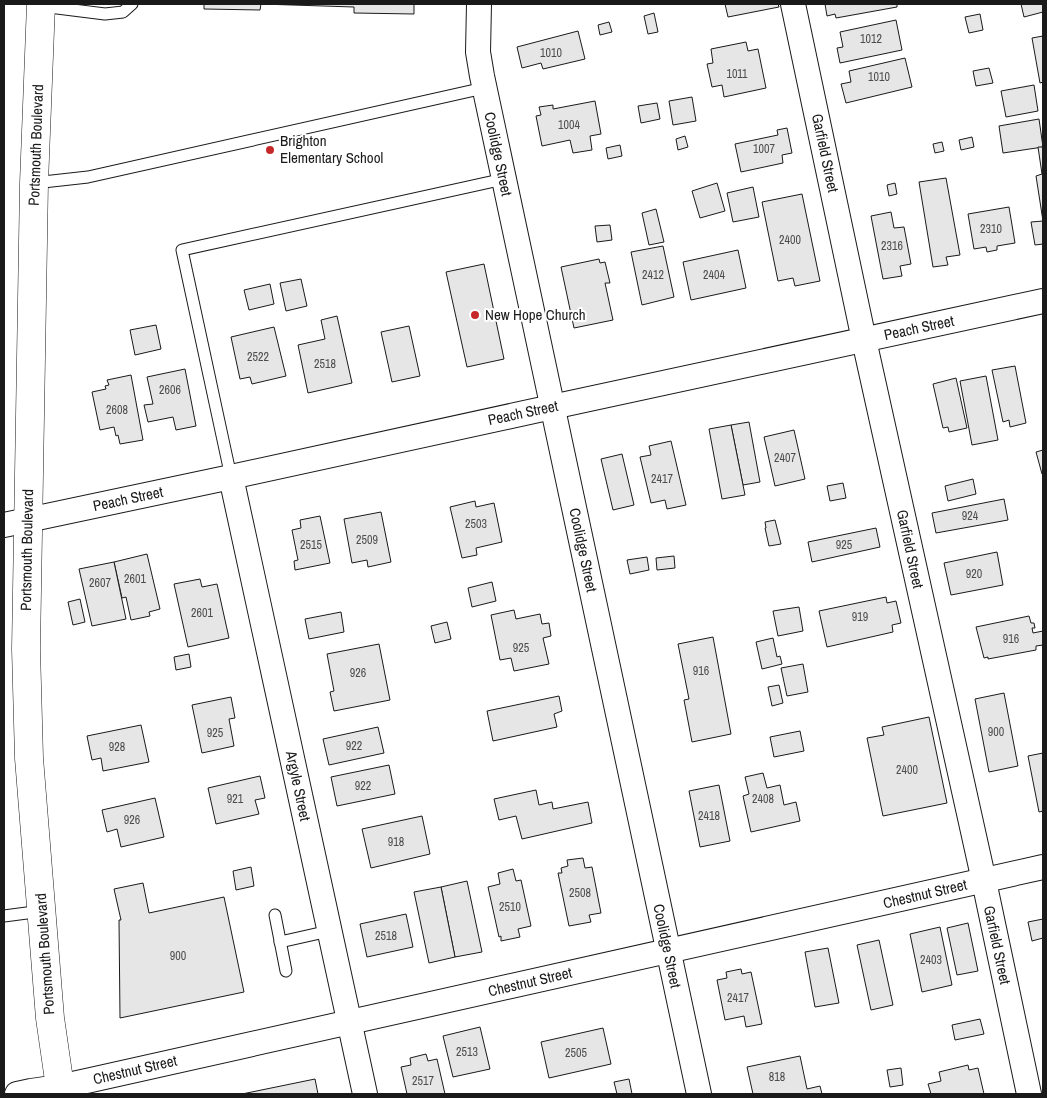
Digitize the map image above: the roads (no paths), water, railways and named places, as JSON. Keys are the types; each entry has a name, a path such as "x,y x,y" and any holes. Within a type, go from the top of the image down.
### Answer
{"main road":[{"name":"Portsmouth Boulevard","path":"41,5 34,183 16,522 26,649 29,748 50,1018 60,1091"}],"street":[{"name":"Coolidge Street","path":"479,4 478,52 484,88 699,1094"},
{"name":"Garfield Street","path":"793,4 864,340 984,880 1029,1094"},
{"name":"Peach Street","path":"16,522 1043,301"},
{"name":"Argyle Street","path":"232,477 365,1094"},
{"name":"Chestnut Street","path":"17,1094 31,1090 60,1091 349,1022 1043,867"}],"lane":[{"path":"41,5 105,14 123,12 132,4"},
{"path":"34,183 88,177 484,88"},
{"path":"232,477 182,250 504,179"},
{"path":"4,916 42,911"},
{"path":"275,915 286,971"},
{"path":"280,942 330,931"}],"place":[{"name":"Brighton Elementary School","path":"270,150"},
{"name":"New Hope Church","path":"475,315"}]}
